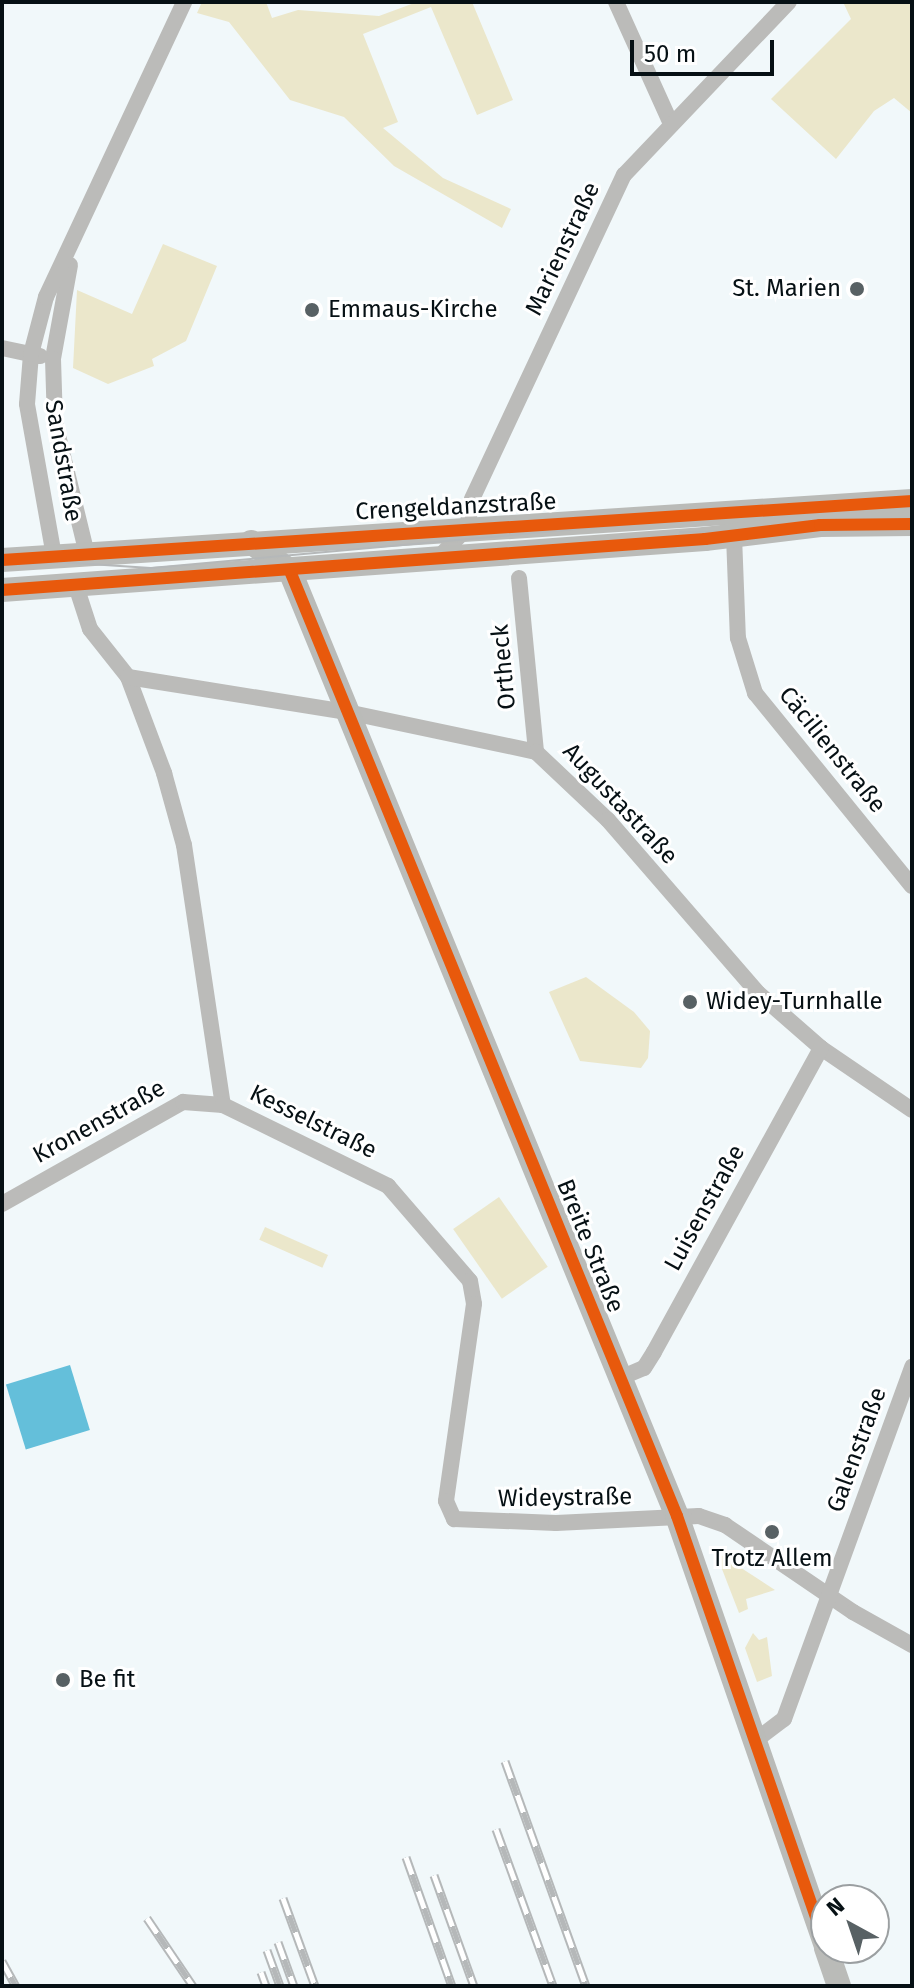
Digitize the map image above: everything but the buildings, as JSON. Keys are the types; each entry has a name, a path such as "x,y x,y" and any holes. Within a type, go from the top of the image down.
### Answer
{"main road":[{"name":"Crengeldanzstraße","path":"2,590 290,571 730,525 912,501"},
{"name":"Crengeldanzstraße","path":"2,560 467,528 912,524"},
{"path":"251,542 290,571"},
{"path":"76,586 87,554"},
{"path":"54,556 76,586"},
{"name":"Breite Straße","path":"290,571 677,1516 810,1900"},
{"name":"Breite Straße","path":"831,1964 839,1986"}],"street":[{"name":"Sandstraße","path":"54,556 27,404 31,354 46,297 76,240 184,2"},
{"path":"616,2 671,124"},
{"name":"Marienstraße","path":"467,528 472,499 624,175 789,2"},
{"name":"Sandstraße","path":"76,240 53,359 56,434 87,554"},
{"path":"2,347 53,359"},
{"name":"Cäcilienstraße","path":"730,525 738,638 755,693 912,886"},
{"path":"441,555 467,528"},
{"name":"Ortheck","path":"519,578 536,752"},
{"path":"76,586 90,629 128,677"},
{"name":"Augustastraße","path":"128,677 347,712 536,752 608,820 752,987 821,1048 912,1110"},
{"name":"Kesselstraße","path":"128,677 184,845 223,1105 388,1186 470,1281 474,1304 446,1509 454,1519 469,1523"},
{"name":"Luisenstraße","path":"620,1378 644,1368 654,1352 821,1048"},
{"name":"Kronenstraße","path":"2,1204 183,1102 223,1105"},
{"name":"Galenstraße","path":"756,1740 784,1719 912,1367"},
{"name":"Wideystraße","path":"469,1523 699,1516 725,1525 912,1645"}],"shaded area":[{"path":"202,2 266,2 272,18 298,10 379,16 417,2 472,2 513,100 477,115 431,7 363,34 398,122 383,128 443,178 511,209 502,228 394,166 344,117 290,100 229,22 197,13"},
{"path":"843,2 912,2 912,113 894,98 874,111 836,159 771,99 851,19"},
{"path":"163,244 217,266 186,341 152,359 154,366 108,384 73,368 77,290 132,314"},
{"path":"586,977 634,1012 650,1031 648,1058 641,1068 580,1061 549,992"},
{"path":"499,1197 548,1267 502,1299 453,1229"},
{"path":"265,1227 328,1255 322,1268 259,1240"},
{"path":"715,1551 775,1590 746,1599 748,1609 739,1613"},
{"path":"753,1633 759,1640 767,1637 772,1676 757,1682 745,1648"}],"water":[{"path":"70,1365 90,1430 26,1450 6,1385"}],"tram line":[{"path":"2,565 58,562 151,568 795,509 912,507"},
{"path":"680,532 912,528"}],"railway":[{"path":"505,1761 586,1986"},
{"path":"496,1829 553,1986"},
{"path":"406,1857 452,1986"},
{"path":"434,1875 474,1986"},
{"path":"283,1898 315,1986"},
{"path":"147,1918 193,1986"},
{"path":"278,1942 294,1986"},
{"path":"267,1950 280,1986"},
{"path":"2,1961 16,1986"},
{"path":"261,1972 266,1986"}],"cycle path":[{"path":"2,560 912,501"},
{"path":"2,590 705,539 820,525 912,524"},
{"path":"290,571 677,1516 810,1901"}],"place":[{"name":"St. Marien","path":"857,289"},
{"name":"Emmaus-Kirche","path":"312,310"},
{"name":"Widey-Turnhalle","path":"690,1002"},
{"name":"Trotz Allem","path":"772,1532"},
{"name":"Be fit","path":"63,1680"}]}
